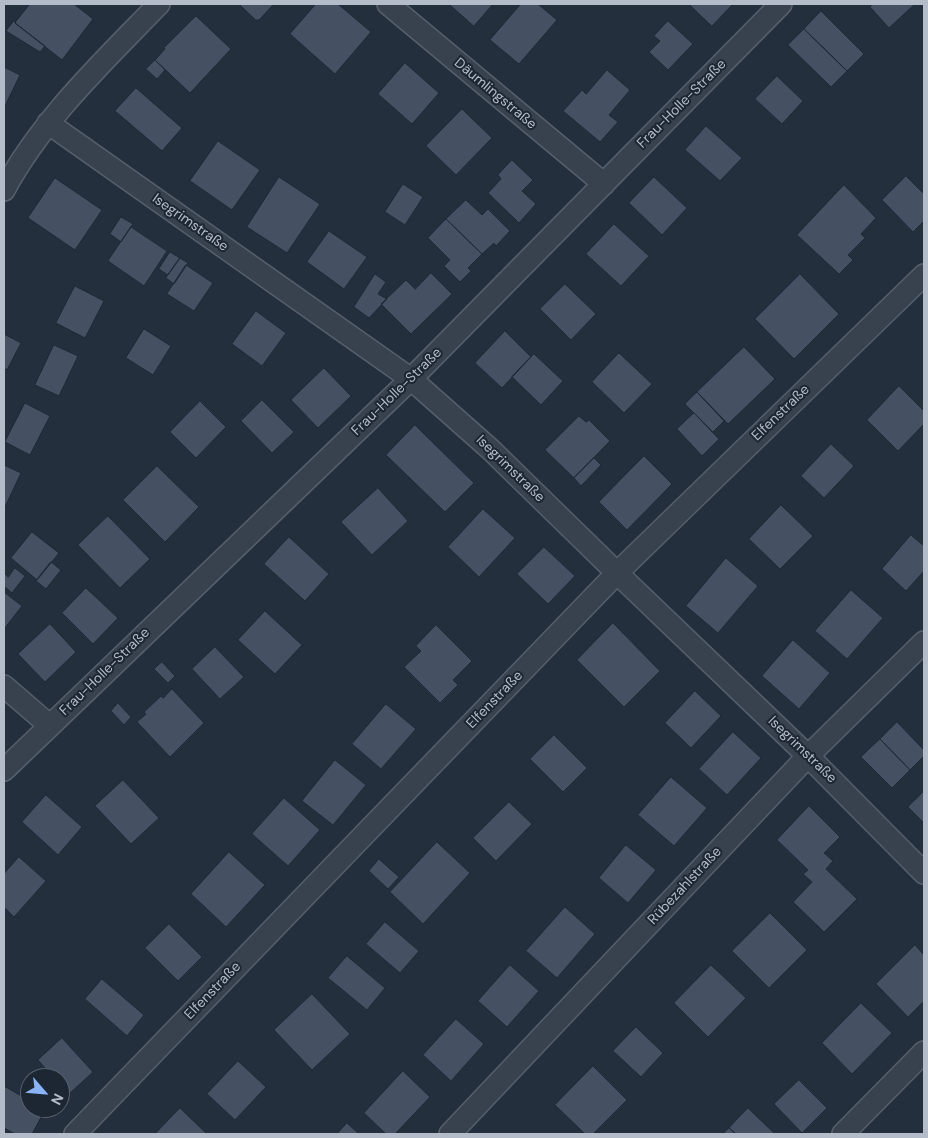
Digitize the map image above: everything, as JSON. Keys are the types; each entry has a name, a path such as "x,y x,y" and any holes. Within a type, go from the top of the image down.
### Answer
{"street":[{"path":"4,190 13,173 48,123 159,4"},
{"name":"Däumlingstraße","path":"388,4 604,184"},
{"name":"Frau-Holle-Straße","path":"4,770 411,379 781,4"},
{"name":"Isegrimstraße","path":"48,123 411,379 490,449 808,756 924,873"},
{"name":"Elfenstraße","path":"75,1134 617,573 924,275"},
{"name":"Rübezahlstraße","path":"450,1134 808,756 924,642"},
{"path":"4,686 49,725"},
{"path":"843,1134 924,1052"}],"building":[{"path":"30,4 74,4 93,19 62,60 15,23"},
{"path":"239,4 274,4 259,20 256,20"},
{"path":"316,4 338,4 371,32 335,74 290,34"},
{"path":"449,4 493,4 474,26"},
{"path":"521,4 538,4 557,20 519,64 490,40"},
{"path":"689,4 733,4 712,26"},
{"path":"873,4 915,4 889,28 870,7"},
{"path":"821,11 864,54 847,71 804,29"},
{"path":"196,16 231,49 190,93 155,60 164,48"},
{"path":"14,21 45,46 40,52 6,31"},
{"path":"668,21 693,44 668,70 649,52 660,41 654,36"},
{"path":"804,29 847,71 831,87 788,45"},
{"path":"155,60 165,70 157,79 146,69"},
{"path":"405,63 439,93 412,124 378,94"},
{"path":"4,67 20,75 4,108"},
{"path":"607,70 630,90 609,115 618,122 600,142 563,111 582,90 586,94"},
{"path":"777,76 803,101 782,124 755,99"},
{"path":"136,88 182,128 162,151 115,111"},
{"path":"462,109 492,138 456,175 426,146"},
{"path":"706,126 742,158 720,181 685,150"},
{"path":"218,141 260,170 232,210 190,181"},
{"path":"512,160 533,180 522,191 536,204 519,223 488,193 501,179 498,175"},
{"path":"906,176 924,194 924,221 913,232 882,200"},
{"path":"279,177 320,204 287,253 247,227"},
{"path":"654,177 687,208 662,235 629,203"},
{"path":"55,178 102,210 75,250 28,218"},
{"path":"403,184 423,197 405,225 385,212"},
{"path":"844,185 876,218 861,234 865,238 848,255 853,260 839,274 797,235"},
{"path":"466,200 482,215 488,209 510,231 496,246 494,243 482,254 446,219"},
{"path":"121,217 133,224 121,242 110,234"},
{"path":"446,219 482,254 468,268 471,271 460,282 444,266 450,260 428,238"},
{"path":"614,224 649,256 621,286 586,254"},
{"path":"131,227 167,251 144,286 108,261"},
{"path":"329,231 367,257 344,289 307,262"},
{"path":"170,252 180,258 168,275 159,269"},
{"path":"180,258 188,263 174,284 166,278"},
{"path":"186,265 213,283 194,311 167,294"},
{"path":"431,273 452,294 411,334 381,304 406,280 415,289"},
{"path":"375,274 386,282 378,294 387,299 369,318 354,307"},
{"path":"800,274 839,314 794,359 755,319"},
{"path":"565,284 596,314 571,340 540,309"},
{"path":"75,286 104,301 85,338 56,323"},
{"path":"256,311 286,333 262,366 232,344"},
{"path":"144,329 171,346 153,375 126,358"},
{"path":"505,331 531,357 502,388 475,363"},
{"path":"4,334 21,343 7,370 4,368"},
{"path":"54,345 78,356 59,396 35,385"},
{"path":"744,347 775,379 728,424 697,392"},
{"path":"619,353 652,384 624,413 592,382"},
{"path":"534,354 563,381 541,405 512,377"},
{"path":"324,368 351,396 318,428 291,400"},
{"path":"899,386 924,411 924,424 898,451 867,420"},
{"path":"697,392 724,421 713,432 685,404"},
{"path":"262,400 294,432 272,453 241,421"},
{"path":"200,401 226,427 196,458 170,432"},
{"path":"25,403 50,416 30,455 5,442"},
{"path":"694,413 719,439 702,456 677,429"},
{"path":"579,416 586,422 589,420 610,441 574,478 545,450"},
{"path":"415,425 474,483 445,512 386,455"},
{"path":"831,444 854,466 824,498 801,476"},
{"path":"644,456 672,484 627,530 599,502"},
{"path":"594,458 601,465 581,486 574,478"},
{"path":"4,465 21,473 4,509"},
{"path":"157,466 199,507 165,542 123,500"},
{"path":"378,488 408,521 372,555 341,522"},
{"path":"781,505 813,536 780,569 749,539"},
{"path":"483,509 515,538 479,577 448,547"},
{"path":"108,516 150,559 120,588 78,545"},
{"path":"32,532 59,553 37,580 11,558"},
{"path":"911,535 924,546 924,571 906,591 882,569"},
{"path":"289,537 329,574 305,601 264,564"},
{"path":"544,547 575,576 548,604 517,574"},
{"path":"726,558 758,586 718,633 686,606"},
{"path":"51,562 61,570 46,589 36,581"},
{"path":"15,568 25,576 12,593 4,586 4,573 8,577"},
{"path":"86,588 118,618 93,644 62,613"},
{"path":"851,590 883,618 847,659 815,631"},
{"path":"4,592 22,606 4,629"},
{"path":"265,611 302,645 275,674 238,640"},
{"path":"613,623 660,671 624,707 577,660"},
{"path":"50,624 76,652 45,682 18,654"},
{"path":"436,625 472,661 453,680 458,685 440,703 404,667 421,651 416,646"},
{"path":"793,640 830,673 799,709 762,676"},
{"path":"215,647 244,677 220,699 192,669"},
{"path":"162,662 175,676 168,683 154,669"},
{"path":"172,689 204,723 170,757 137,722 146,714 144,712 161,696 163,698"},
{"path":"695,691 721,716 691,748 665,723"},
{"path":"118,703 131,717 124,725 111,711"},
{"path":"386,704 416,729 381,769 352,744"},
{"path":"897,722 924,750 924,756 910,770 880,739"},
{"path":"733,732 761,758 727,795 699,769"},
{"path":"554,735 587,768 563,792 530,759"},
{"path":"880,739 910,770 892,788 861,757"},
{"path":"335,760 366,785 333,825 302,801"},
{"path":"671,777 707,808 674,846 638,815"},
{"path":"123,780 159,818 131,844 95,806"},
{"path":"924,791 924,823 908,807"},
{"path":"46,795 82,827 58,855 22,822"},
{"path":"284,798 320,830 288,866 252,834"},
{"path":"509,802 532,824 496,861 473,838"},
{"path":"809,806 840,837 824,853 833,861 826,869 857,899 824,932 793,902 812,882 803,874 808,870 777,840"},
{"path":"437,842 470,873 423,924 390,892"},
{"path":"626,845 656,870 628,903 599,878"},
{"path":"229,852 265,885 226,927 191,894"},
{"path":"19,857 46,881 14,917 4,907 4,874"},
{"path":"379,859 399,877 388,889 369,871"},
{"path":"565,907 595,934 557,978 526,951"},
{"path":"770,913 807,950 769,988 732,951"},
{"path":"385,922 419,951 400,973 366,944"},
{"path":"169,924 202,957 178,981 145,948"},
{"path":"915,945 924,955 924,1001 908,1017 876,984"},
{"path":"347,956 385,988 367,1010 328,978"},
{"path":"510,965 539,991 507,1027 478,1001"},
{"path":"711,965 746,998 708,1037 674,1003"},
{"path":"102,979 144,1015 127,1036 85,999"},
{"path":"312,994 350,1034 312,1070 274,1030"},
{"path":"861,1003 892,1033 852,1074 822,1043"},
{"path":"456,1019 484,1044 451,1081 423,1055"},
{"path":"636,1027 663,1053 641,1077 613,1051"},
{"path":"62,1038 93,1072 70,1093 70,1068 45,1068 38,1060"},
{"path":"238,1061 266,1087 235,1120 207,1094"},
{"path":"593,1066 627,1100 593,1134 585,1134 555,1105"},
{"path":"403,1071 430,1097 395,1134 386,1134 364,1113"},
{"path":"799,1080 827,1108 802,1133 774,1104"},
{"path":"4,1086 20,1095 20,1118 41,1118 32,1134 15,1134 4,1128"},
{"path":"180,1108 207,1134 155,1134"},
{"path":"748,1108 775,1134 736,1134 729,1128"},
{"path":"347,1123 359,1134 337,1134"},
{"path":"729,1128 736,1134 723,1134"}]}
